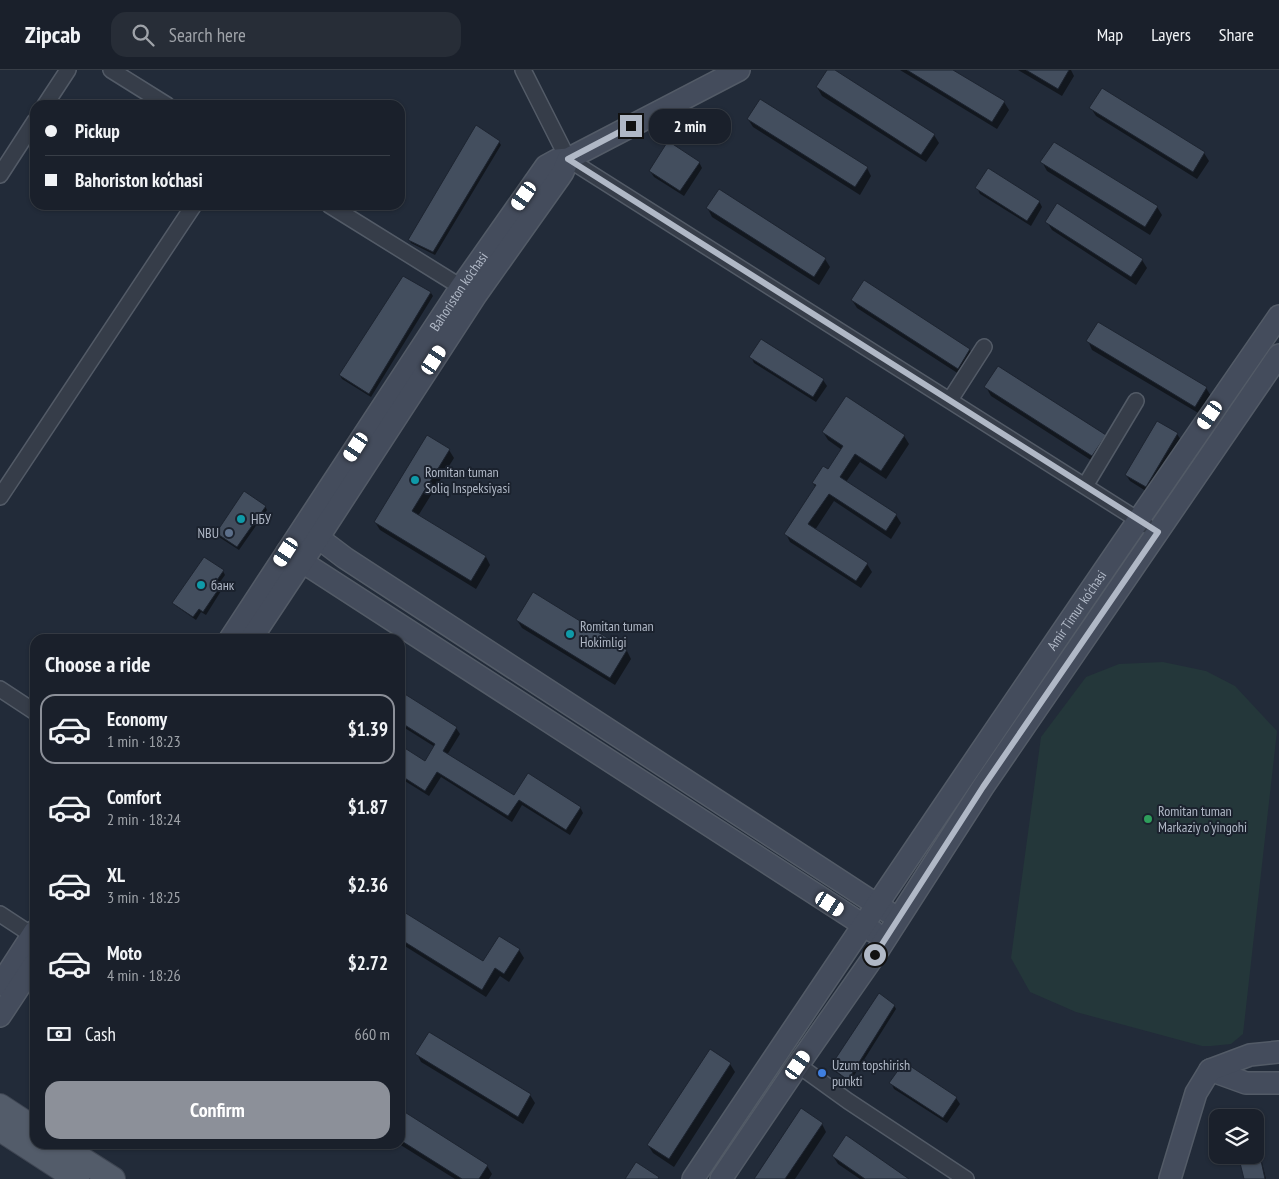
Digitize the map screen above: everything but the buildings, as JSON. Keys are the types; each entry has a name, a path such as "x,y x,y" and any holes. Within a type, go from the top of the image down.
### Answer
{"main road":[{"path":"0,1106 30,1126"},
{"path":"0,1128 30,1148"},
{"path":"32,1149 77,1179"},
{"path":"66,1149 113,1179"}],"street":[{"path":"48,100 68,70"},
{"path":"111,70 159,100"},
{"path":"523,70 568,159 1158,532"},
{"name":"Bahoriston ko‘chasi","path":"311,533 461,286 546,166 558,160 568,159 739,70"},
{"path":"0,175 30,129"},
{"name":"Bahoriston ko‘chasi","path":"234,634 311,533 476,295 560,178 568,159"},
{"path":"0,497 191,210"},
{"path":"337,210 461,286"},
{"name":"Amir Timur ko‘chasi","path":"693,1179 876,905 1279,316"},
{"path":"950,400 984,347"},
{"name":"Amir Timur ko‘chasi","path":"721,1179 879,949 983,787 1279,355"},
{"path":"1085,486 1136,401"},
{"path":"311,533 345,558 899,919"},
{"path":"294,557 885,939"},
{"name":"Bahoriston ko‘chasi","path":"254,634 294,557"},
{"path":"0,689 30,709"},
{"path":"0,914 30,931"},
{"path":"0,985 30,939"},
{"path":"0,1016 30,971"},
{"path":"778,1051 848,1101 966,1179"},
{"path":"1170,1179 1196,1093 1210,1070 1250,1055 1279,1052"},
{"path":"1210,1070 1246,1083 1279,1083"}],"shaded area":[{"name":"Romitan tuman Markaziy o'yingohi","path":"1163,662 1206,671 1235,686 1277,731 1243,1034 1231,1044 1202,1046 1076,1012 1030,992 1011,958 1041,737 1086,677 1119,664"}],"place":[{"name":"Romitan tuman Soliq Inspeksiyasi","path":"415,480"},
{"name":"НБУ","path":"241,519"},
{"name":"NBU","path":"229,533"},
{"name":"банк","path":"201,585"},
{"name":"Romitan tuman Hokimligi","path":"570,634"},
{"name":"Romitan tuman Markaziy o'yingohi","path":"1148,819"},
{"name":"Uzum topshirish punkti","path":"822,1073"}],"route":[{"path":"631,126 568,159 1158,532 983,787 875,955"}]}
